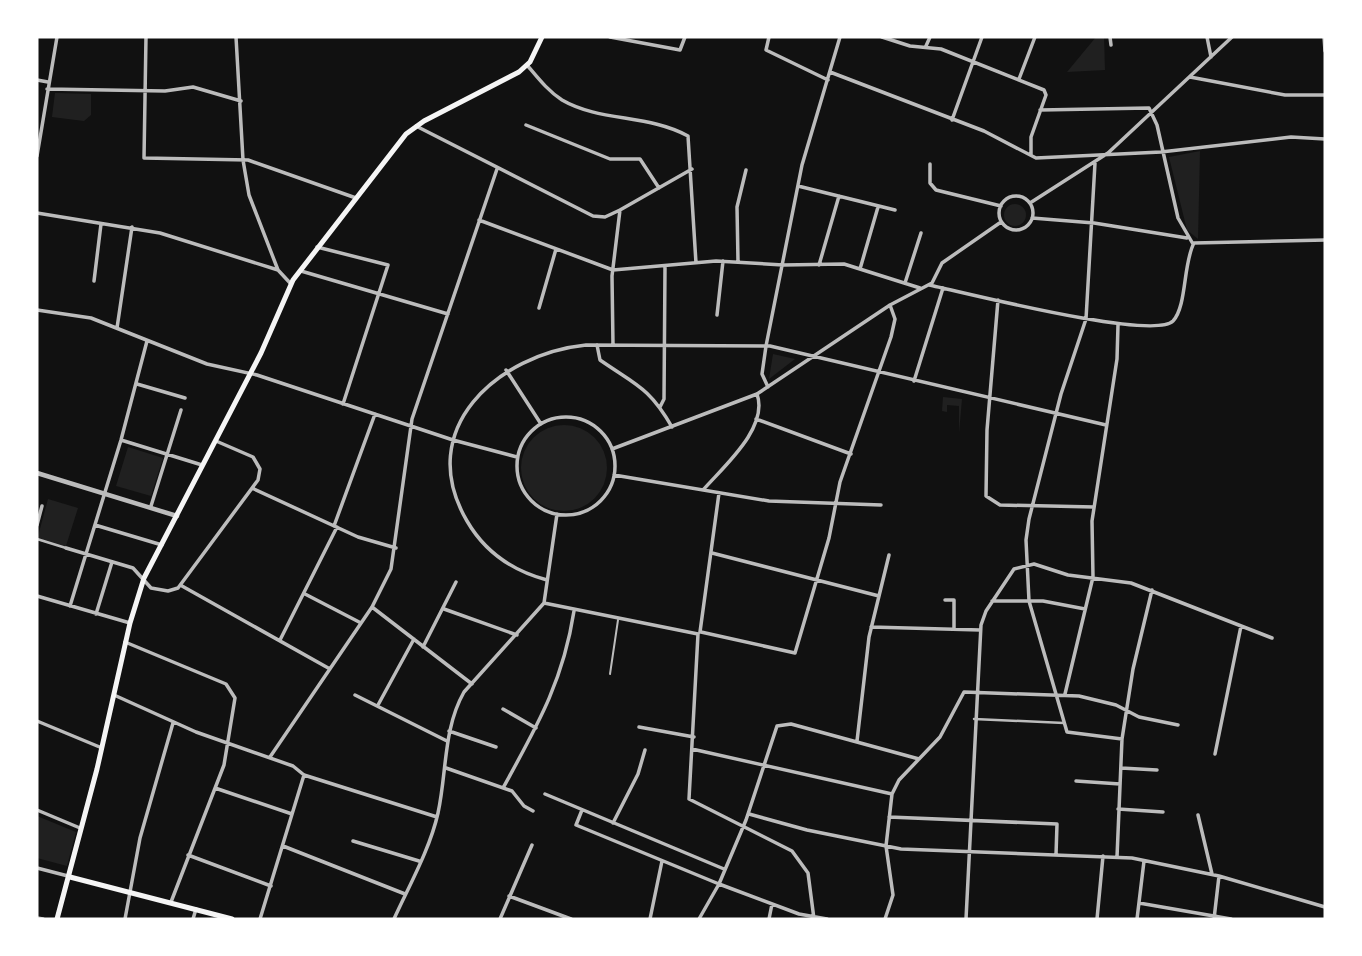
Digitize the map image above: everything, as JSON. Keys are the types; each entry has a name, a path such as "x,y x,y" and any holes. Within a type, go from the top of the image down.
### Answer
{"main road":[{"path":"57,919 102,748 125,642 144,578 250,374 291,284 394,147 416,126 527,65 542,37"},
{"path":"70,877 232,919"}],"street":[{"path":"37,156 57,37"},
{"path":"146,37 144,158 243,160 310,179 358,198"},
{"path":"236,37 243,160 250,201 278,270 291,284"},
{"path":"610,37 680,50 685,37"},
{"path":"769,37 766,50 828,80"},
{"path":"768,387 762,374 766,346 805,150 840,37"},
{"path":"884,37 910,46 926,46 973,61 1046,92 1031,137 1031,156"},
{"path":"926,46 930,37"},
{"path":"952,120 982,37"},
{"path":"1019,79 1035,37"},
{"path":"1110,37 1111,44"},
{"path":"1207,37 1211,57"},
{"path":"1030,203 1104,156 1232,37"},
{"path":"1324,37 1325,51"},
{"path":"527,65 551,91 579,108 634,118 686,135 692,169 696,263"},
{"path":"830,72 984,131 1031,156 1041,158 1161,152 1291,137 1325,139"},
{"path":"1190,77 1285,95 1325,95"},
{"path":"37,80 48,82"},
{"path":"47,89 197,88 241,101"},
{"path":"1040,110 1144,106 1152,112 1178,218 1193,244"},
{"path":"526,125 610,159 640,159 659,188"},
{"path":"416,126 593,216 605,217 620,210 692,169"},
{"path":"1095,163 1094,223 1086,319 1056,415 1033,505 1027,531 1026,564 1029,601 1067,732 1122,739"},
{"path":"930,164 930,183 936,190 1001,206"},
{"path":"270,757 372,607 389,574 396,548 410,426 498,169"},
{"path":"738,261 737,207 746,170"},
{"path":"798,186 895,210"},
{"path":"819,265 839,196"},
{"path":"1001,206 1014,196 1030,203"},
{"path":"1001,222 1017,230 1025,228 1032,218 1030,203"},
{"path":"860,269 878,206"},
{"path":"1001,206 1001,222"},
{"path":"613,346 613,270 620,210"},
{"path":"37,213 132,227 170,236 278,270"},
{"path":"1032,218 1094,223 1189,239"},
{"path":"479,220 613,270 723,261 783,265 844,264 920,288"},
{"path":"612,449 757,394 890,305 929,285 936,279 944,260 1001,222"},
{"path":"94,281 102,223"},
{"path":"117,328 132,227"},
{"path":"905,283 921,233"},
{"path":"1193,244 1325,240"},
{"path":"929,285 1118,325 1170,323 1179,307 1193,244"},
{"path":"317,247 388,265 343,404"},
{"path":"540,308 556,249"},
{"path":"717,315 723,261"},
{"path":"660,407 664,400 665,267"},
{"path":"299,271 447,314"},
{"path":"914,382 943,288"},
{"path":"998,300 989,400 986,496 1000,505 1094,507"},
{"path":"544,603 795,653 817,580 835,504 894,323 890,305"},
{"path":"37,310 83,316 213,366 250,374 453,440 517,457"},
{"path":"1065,694 1093,577 1094,507 1117,359 1118,325"},
{"path":"70,606 121,440 147,341"},
{"path":"597,345 600,360 637,382 660,407 673,427"},
{"path":"547,580 505,563 472,529 454,491 451,465 453,440 472,402 506,370 558,351 597,345 766,346 989,400 1106,425"},
{"path":"506,370 541,424"},
{"path":"137,384 185,398"},
{"path":"703,490 746,438 756,419 759,405 757,394"},
{"path":"150,506 181,410"},
{"path":"280,640 336,526 374,414"},
{"path":"559,417 578,418 603,433 612,449 614,475 608,492 596,505 578,514 557,514 541,508 527,496 519,481 517,457 525,438 541,424 559,417"},
{"path":"756,419 851,454"},
{"path":"121,440 204,466"},
{"path":"37,539 133,568 144,578 146,585 157,590 171,591 181,586 254,489 260,474 257,461 216,441"},
{"path":"37,473 177,516"},
{"path":"614,475 769,501 881,505"},
{"path":"254,489 367,541 396,548"},
{"path":"719,493 699,633 694,737 687,786 690,801 796,855 808,873 814,919"},
{"path":"37,525 42,506"},
{"path":"394,919 437,817 446,768 447,741 455,708 472,684 544,603 557,514"},
{"path":"95,525 162,545"},
{"path":"712,553 878,596"},
{"path":"857,741 871,627 889,555"},
{"path":"96,614 112,562"},
{"path":"966,919 967,852 980,630 983,617 1012,571 1026,564 1068,575 1125,581 1272,638"},
{"path":"423,646 456,582"},
{"path":"181,586 330,669"},
{"path":"1117,857 1122,739 1152,590"},
{"path":"304,594 360,623"},
{"path":"37,596 130,623"},
{"path":"945,600 954,600 954,629"},
{"path":"992,601 1029,601 1085,609"},
{"path":"372,607 472,684"},
{"path":"444,609 517,635"},
{"path":"503,788 536,728 565,663 574,611"},
{"path":"1214,754 1241,626"},
{"path":"871,627 980,630"},
{"path":"379,705 414,639"},
{"path":"125,642 226,684 233,690 235,706 229,744 215,789 171,902"},
{"path":"886,919 893,895 886,846 892,794 899,780 940,737 962,694 976,691 1065,694 1116,705 1126,712 1178,724"},
{"path":"114,695 173,723 293,766 304,775 437,817"},
{"path":"355,695 447,741"},
{"path":"503,709 536,728"},
{"path":"974,719 1064,723"},
{"path":"37,721 102,748"},
{"path":"125,919 140,838 173,723"},
{"path":"699,919 719,884 749,814 777,726 791,724 919,759"},
{"path":"639,727 694,737"},
{"path":"449,731 496,747"},
{"path":"692,749 892,794"},
{"path":"613,823 639,772 645,750"},
{"path":"446,768 512,791 524,806 533,811"},
{"path":"1121,768 1157,770"},
{"path":"260,919 304,775"},
{"path":"1076,781 1120,785"},
{"path":"215,789 292,814"},
{"path":"545,794 725,870"},
{"path":"1118,809 1163,812"},
{"path":"37,810 82,828"},
{"path":"582,810 576,825 772,904 814,919 827,919"},
{"path":"749,814 798,828 886,846 967,852 1103,856 1144,861 1212,874 1325,907"},
{"path":"1198,815 1212,874"},
{"path":"889,817 1057,824 1056,855"},
{"path":"353,841 419,861"},
{"path":"500,919 532,845"},
{"path":"283,846 405,894"},
{"path":"188,855 271,886"},
{"path":"1097,919 1103,856"},
{"path":"650,919 662,861"},
{"path":"1136,919 1144,861"},
{"path":"37,868 70,877"},
{"path":"1214,918 1219,876"},
{"path":"509,896 571,919"},
{"path":"1139,903 1231,919"},
{"path":"769,919 772,904"},
{"path":"193,919 196,909"},
{"path":"37,918 43,919"}],"lane":[{"path":"610,674 619,619"}],"shaded area":[{"path":"1096,37 1104,37 1105,70 1067,72"},
{"path":"55,93 91,94 91,115 84,121 52,117"},
{"path":"1200,151 1198,239 1187,230 1169,157"},
{"path":"1015,204 1023,207 1026,215 1023,223 1015,226 1007,223 1004,215 1007,207"},
{"path":"773,354 795,359 769,379"},
{"path":"943,397 962,399 959,433 959,406 947,405 947,412 942,411"},
{"path":"564,425 581,428 595,437 604,451 607,468 604,485 595,499 581,508 564,511 547,508 533,499 524,485 521,468 524,451 533,437 547,428"},
{"path":"128,447 163,458 151,496 116,486"},
{"path":"48,499 78,508 65,549 37,540"},
{"path":"37,816 76,832 67,866 37,858"}]}
